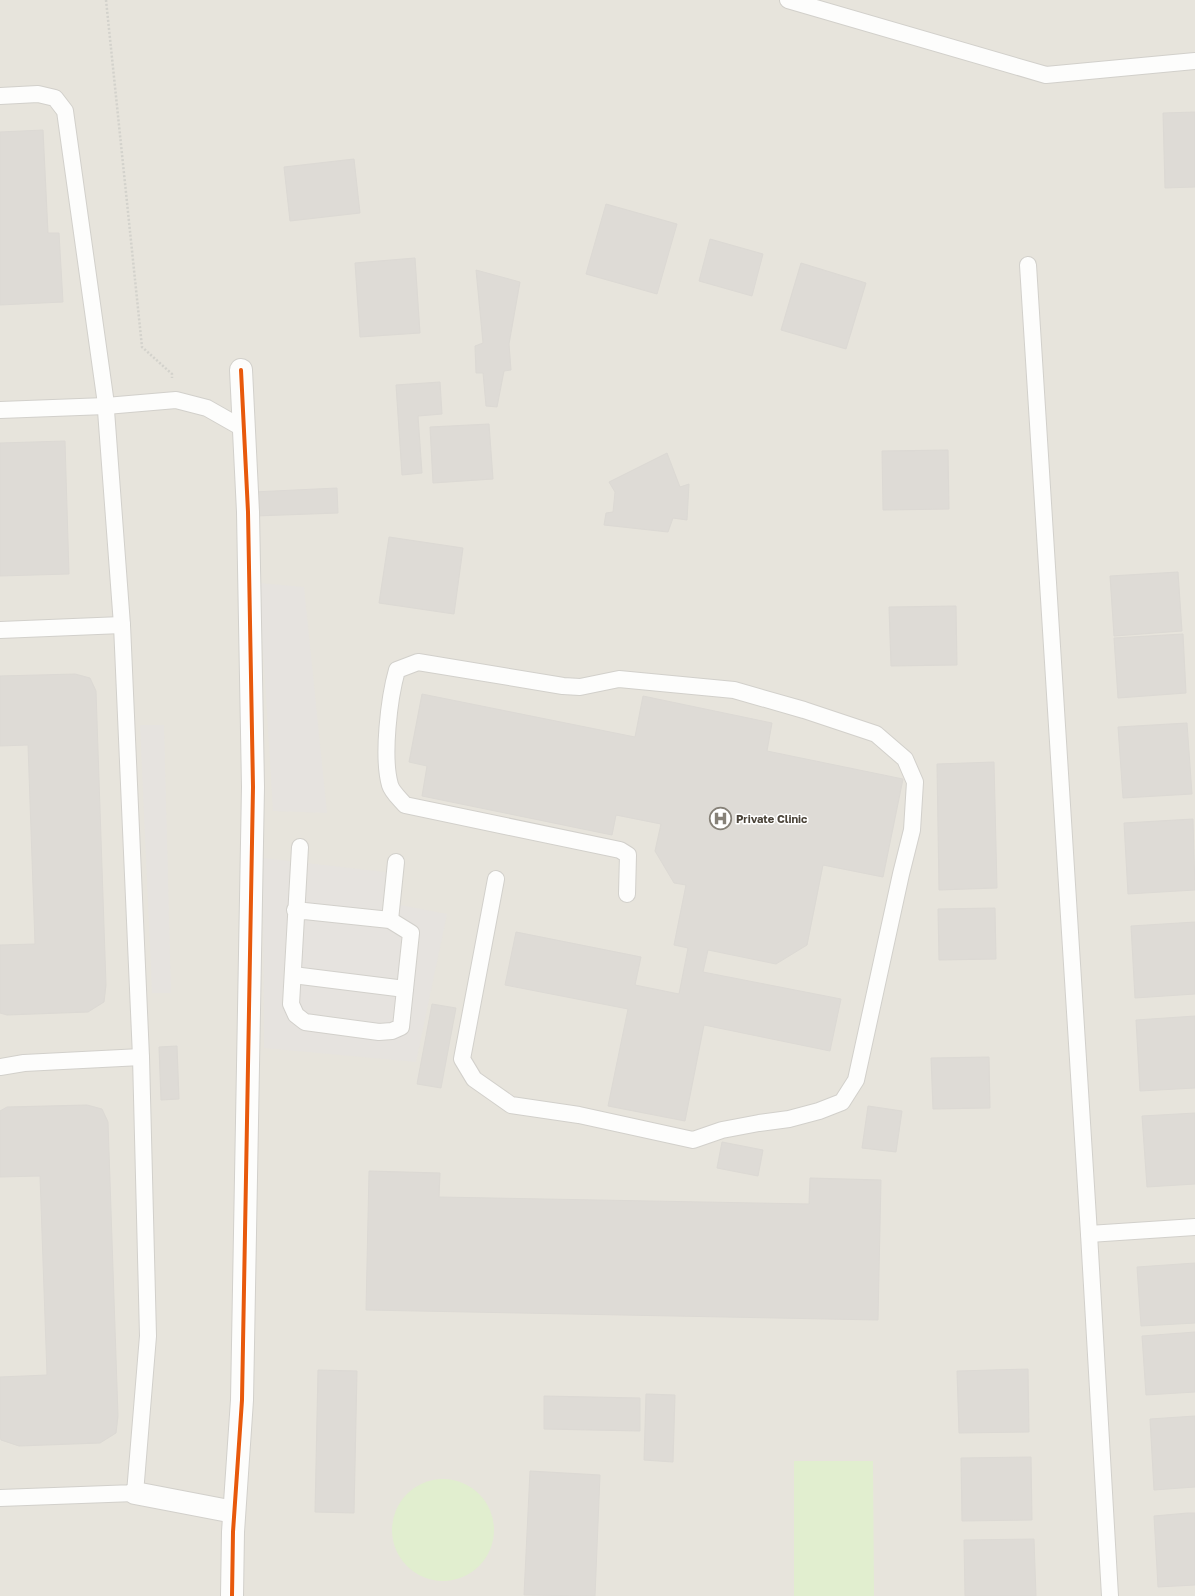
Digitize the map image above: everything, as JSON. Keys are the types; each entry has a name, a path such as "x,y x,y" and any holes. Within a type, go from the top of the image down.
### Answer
{"street":[{"path":"232,1596 234,1512 242,1400 253,787 248,512 240,370"},
{"path":"135,1493 234,1512"}],"lane":[{"path":"788,0 1046,75 1195,61"},
{"path":"0,96 38,94 55,98 65,111 106,406 122,625 141,1057 148,1336 135,1493 0,1498"},
{"path":"1028,265 1089,1234 1110,1596"},
{"path":"0,410 106,406 176,400 207,408 244,429"},
{"path":"0,630 122,625"},
{"path":"496,879 462,1059 474,1080 511,1105 579,1115 693,1140 722,1130 759,1122 789,1119 819,1111 842,1102 856,1080 912,830 915,782 905,760 876,734 804,710 734,690 619,679 580,687 563,686 418,662 397,670 393,684 386,751 390,786 405,805 620,850 628,855 627,894"},
{"path":"295,910 390,920 411,933 401,1027 392,1031 379,1032 305,1022 296,1016 291,1004 295,910 300,847"},
{"path":"390,920 396,862"},
{"path":"293,975 405,989"},
{"path":"0,1067 24,1063 141,1057"},
{"path":"1089,1234 1195,1227"}],"path":[{"path":"106,0 142,347 172,374 176,400"}],"shaded area":[{"path":"0,0 1195,0 1195,1596 0,1596"},
{"path":"259,583 304,587 327,813 273,811"},
{"path":"140,725 164,725 171,993 152,993"},
{"path":"263,858 394,873 395,904 447,914 416,1062 264,1048"}],"green space":[{"path":"794,1461 873,1461 874,1596 794,1596"},
{"path":"443,1479 462,1483 479,1494 490,1511 494,1530 490,1549 479,1566 462,1577 443,1581 424,1577 407,1566 396,1549 392,1530 396,1511 407,1494 424,1483"}],"building":[{"path":"1195,112 1195,187 1165,188 1163,113"},
{"path":"43,130 48,233 59,233 63,302 0,305 0,132"},
{"path":"354,159 360,213 290,221 284,167"},
{"path":"606,204 677,224 657,294 586,274"},
{"path":"710,239 763,254 752,296 699,281"},
{"path":"415,258 420,333 360,337 355,263"},
{"path":"801,263 866,283 846,349 781,330"},
{"path":"476,270 520,282 509,344 511,370 504,371 497,407 486,406 483,373 476,373 475,346 483,343"},
{"path":"440,382 442,414 418,416 422,473 402,475 396,385"},
{"path":"489,424 493,479 433,483 430,427"},
{"path":"65,441 69,574 0,576 0,443"},
{"path":"948,450 949,509 883,510 882,451"},
{"path":"667,453 680,487 689,484 687,520 673,518 668,532 604,525 606,513 613,512 615,492 609,482"},
{"path":"337,488 338,513 255,516 253,492"},
{"path":"389,537 463,548 454,614 379,603"},
{"path":"1178,572 1182,631 1114,636 1110,576"},
{"path":"956,606 957,665 891,666 889,607"},
{"path":"1183,634 1186,693 1118,698 1114,638"},
{"path":"75,674 90,678 96,691 106,985 104,1002 88,1012 7,1015 0,1013 0,945 35,944 28,745 0,746 0,676"},
{"path":"422,694 635,737 643,696 772,723 767,751 903,779 883,877 823,865 807,945 776,964 708,950 703,972 841,999 830,1051 704,1025 685,1121 608,1106 628,1009 505,985 516,932 641,957 635,985 679,994 688,948 674,945 686,885 674,883 655,851 661,824 616,815 612,835 422,796 427,766 409,762"},
{"path":"1187,723 1192,794 1123,798 1118,727"},
{"path":"994,762 997,888 939,890 937,764"},
{"path":"1193,819 1195,890 1128,894 1124,823"},
{"path":"995,908 996,959 939,960 938,909"},
{"path":"1195,922 1195,994 1135,998 1131,926"},
{"path":"432,1004 456,1008 441,1088 417,1084"},
{"path":"1195,1016 1195,1088 1140,1091 1136,1020"},
{"path":"177,1046 179,1099 161,1100 159,1047"},
{"path":"989,1057 990,1108 933,1109 931,1058"},
{"path":"87,1105 102,1109 108,1122 118,1416 116,1433 100,1443 19,1446 1,1440 0,1438 0,1377 47,1375 40,1176 0,1177 0,1111 7,1107"},
{"path":"868,1106 902,1111 896,1152 862,1148"},
{"path":"1195,1113 1195,1184 1147,1187 1142,1116"},
{"path":"722,1142 763,1150 758,1176 717,1168"},
{"path":"369,1171 440,1173 439,1197 809,1204 810,1178 881,1180 878,1320 366,1310"},
{"path":"1195,1263 1195,1323 1141,1326 1137,1267"},
{"path":"1195,1332 1195,1392 1146,1395 1142,1336"},
{"path":"1028,1369 1029,1432 959,1433 957,1371"},
{"path":"318,1370 357,1371 354,1513 315,1512"},
{"path":"646,1394 675,1395 673,1462 644,1460"},
{"path":"544,1396 640,1398 640,1431 544,1429"},
{"path":"1195,1416 1195,1487 1154,1490 1150,1419"},
{"path":"1031,1457 1032,1520 962,1521 961,1458"},
{"path":"530,1471 600,1475 595,1596 524,1595"},
{"path":"1195,1513 1195,1585 1158,1587 1154,1516"},
{"path":"1034,1539 1036,1596 965,1596 964,1540"}],"cycle path":[{"path":"232,1596 233,1532 242,1400 253,787 248,512 241,370"}],"place":[{"name":"Private Clinic","path":"720,819"}]}
